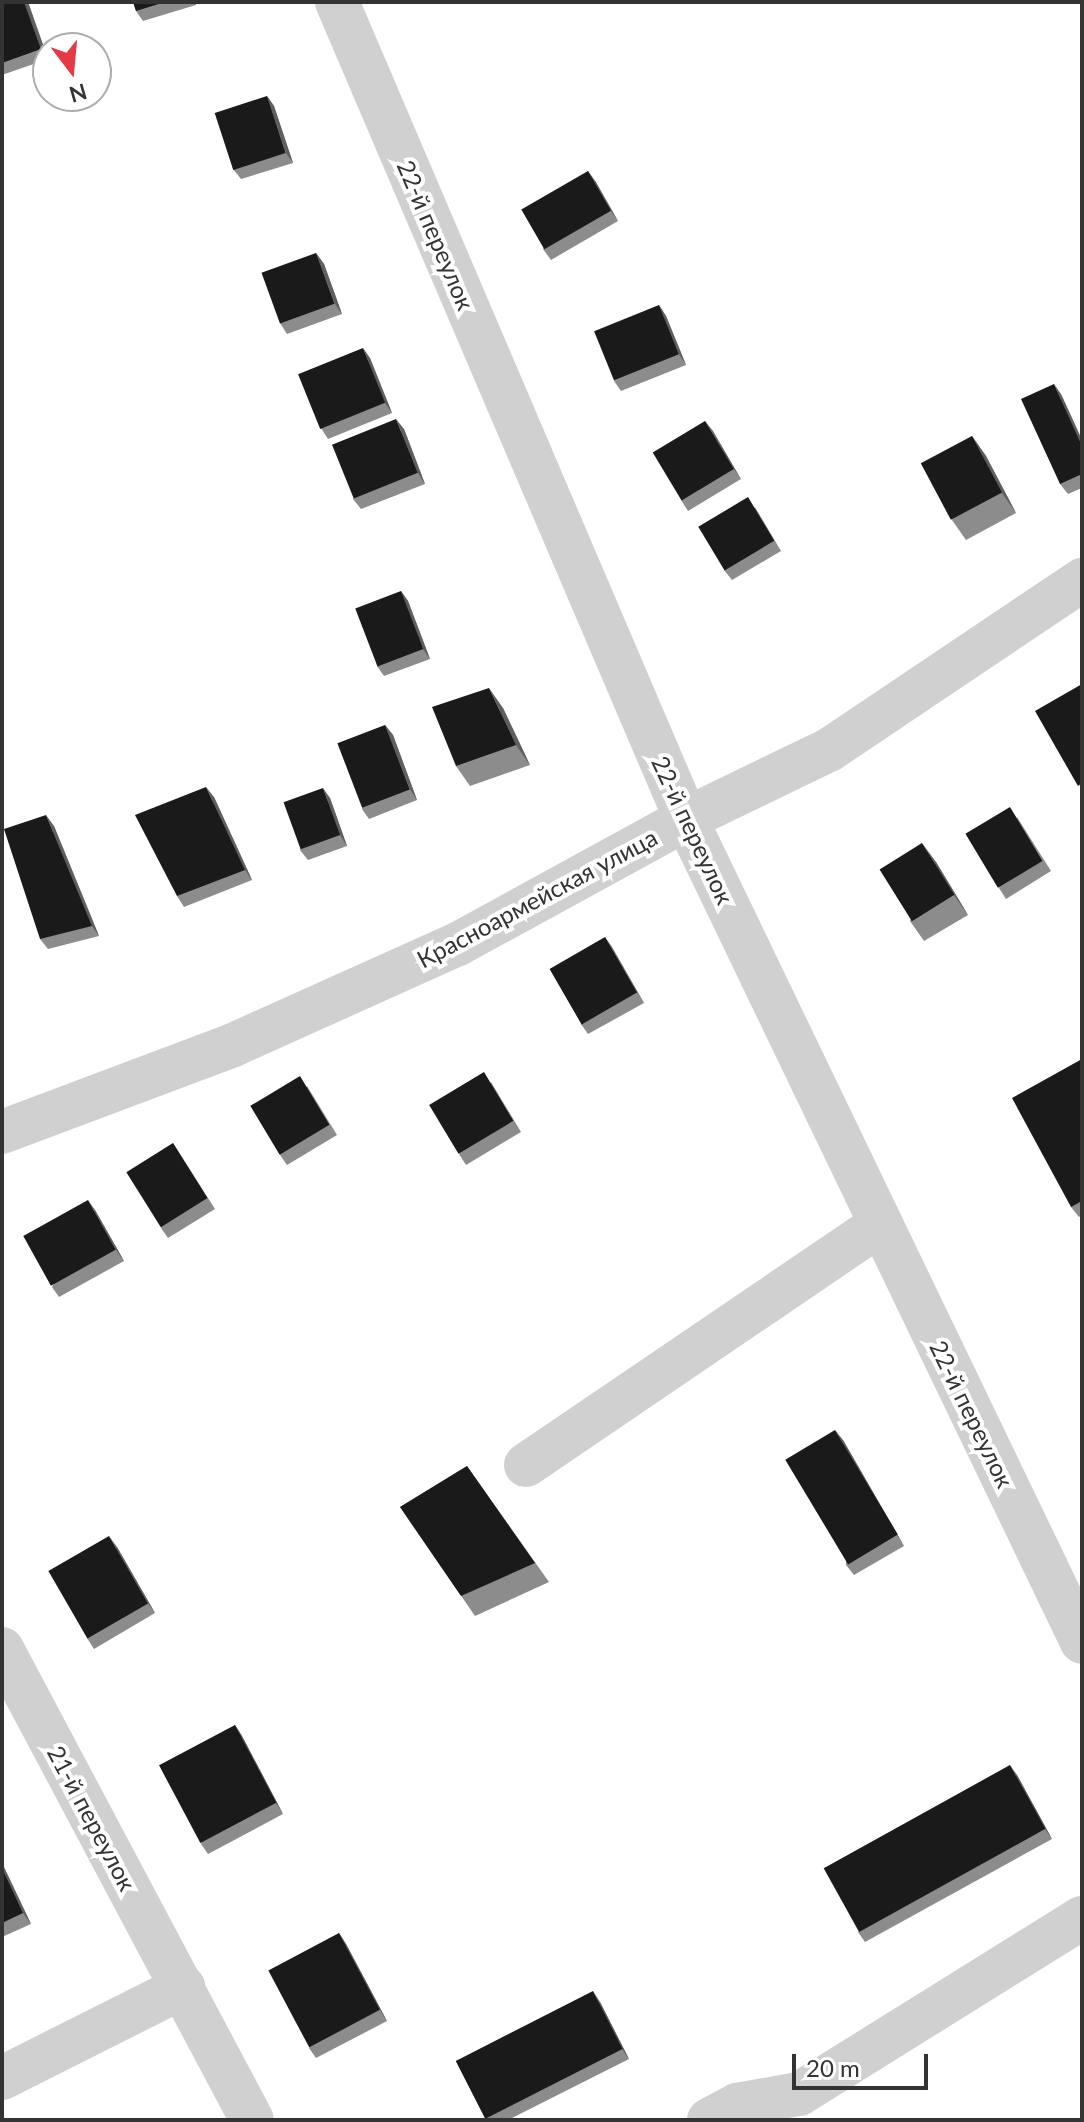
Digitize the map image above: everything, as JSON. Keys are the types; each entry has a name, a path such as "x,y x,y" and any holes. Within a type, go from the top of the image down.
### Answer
{"street":[{"name":"22-й переулок","path":"337,2 686,819 1082,1642"},
{"name":"Красноармейская улица","path":"2,1132 233,1045 458,944 686,819 829,750 1082,580"},
{"path":"526,1465 881,1224"},
{"name":"21-й переулок","path":"2,1649 252,2120"},
{"path":"709,2120 737,2105 799,2094 1082,1918"},
{"path":"2,2078 183,1987"}],"building":[{"path":"2,2 24,2 35,32 32,32 32,52 2,63"},
{"path":"133,2 165,2 136,11"},
{"path":"267,96 286,153 233,170 215,113"},
{"path":"588,171 611,211 544,249 521,210"},
{"path":"316,253 334,304 280,324 261,273"},
{"path":"659,305 679,354 614,380 594,331"},
{"path":"363,348 385,403 320,429 298,374"},
{"path":"1054,384 1082,446 1082,474 1060,484 1021,399"},
{"path":"396,419 418,473 354,499 332,445"},
{"path":"705,421 734,469 682,500 653,452"},
{"path":"972,436 1002,493 951,520 921,463"},
{"path":"748,497 774,541 725,571 698,527"},
{"path":"401,591 423,649 377,666 355,609"},
{"path":"1082,684 1082,783 1078,786 1035,711"},
{"path":"489,688 516,745 456,766 432,707"},
{"path":"385,725 410,789 362,808 337,743"},
{"path":"206,787 245,870 177,896 135,815"},
{"path":"323,788 340,835 301,849 284,802"},
{"path":"1010,807 1042,861 998,888 965,834"},
{"path":"46,815 92,926 40,939 4,829"},
{"path":"922,843 954,895 912,921 880,869"},
{"path":"605,937 637,992 582,1024 550,969"},
{"path":"1082,1059 1082,1201 1071,1207 1012,1098"},
{"path":"484,1072 513,1121 458,1154 429,1105"},
{"path":"300,1076 329,1125 280,1155 250,1106"},
{"path":"173,1143 207,1198 161,1227 126,1172"},
{"path":"88,1200 116,1250 51,1286 23,1236"},
{"path":"835,1430 898,1535 848,1564 785,1460"},
{"path":"467,1466 535,1563 461,1596 400,1507"},
{"path":"109,1536 148,1604 87,1639 48,1571"},
{"path":"235,1725 276,1803 200,1843 159,1765"},
{"path":"1010,1765 1045,1829 859,1932 824,1868"},
{"path":"2,1868 23,1913 2,1923"},
{"path":"339,1933 380,2010 309,2047 268,1971"},
{"path":"593,1991 623,2049 485,2119 456,2061"}]}
